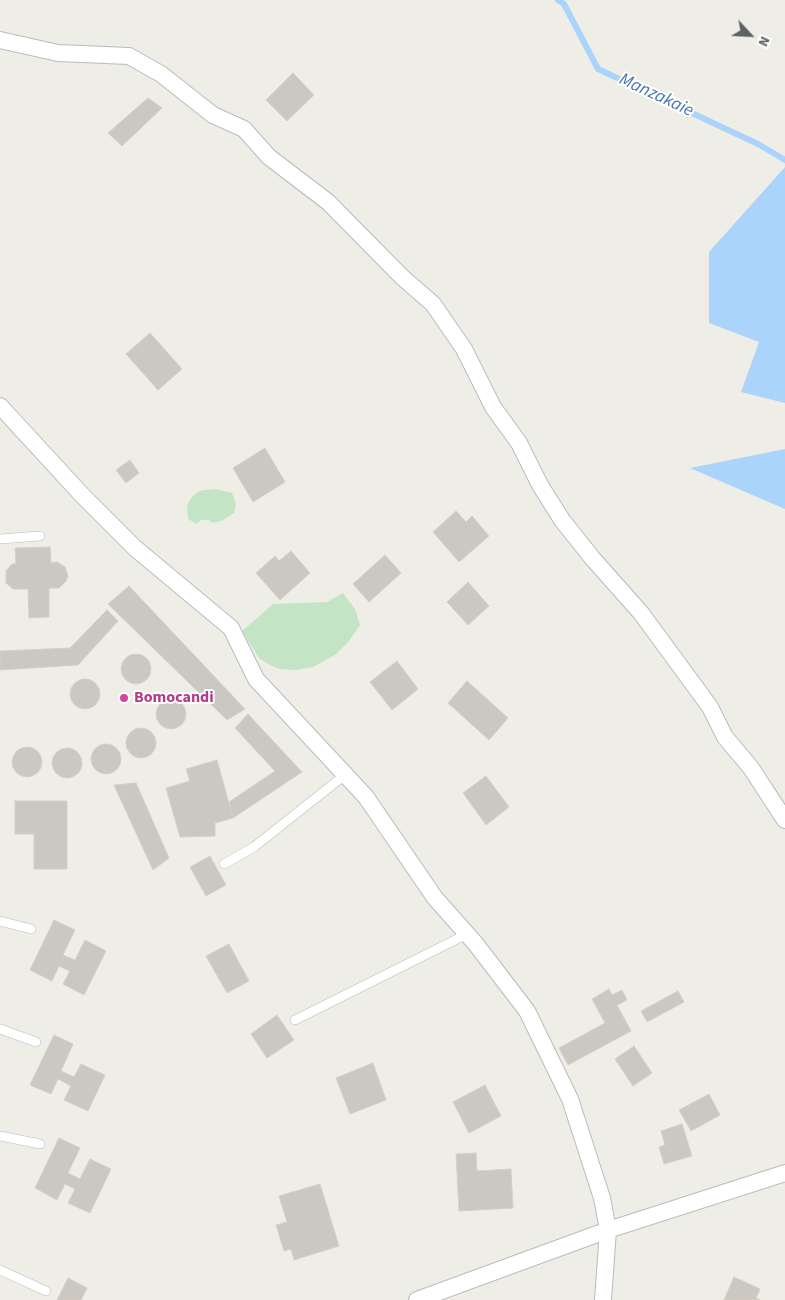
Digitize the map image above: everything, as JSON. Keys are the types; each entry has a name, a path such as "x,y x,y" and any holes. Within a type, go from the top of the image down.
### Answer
{"street":[{"path":"0,40 58,53 129,56 161,74 213,114 244,130 269,157 328,202 402,277 433,304 464,350 493,406 519,443 540,485 562,520 593,560 641,614 710,707 725,737 751,768 785,820"},
{"path":"0,406 82,495 135,548 231,628 256,679 346,774 385,823 435,898 467,934 527,1011 570,1099 593,1166 608,1230 603,1300"},
{"path":"417,1300 608,1230 785,1173"}],"lane":[{"path":"0,539 40,536"},
{"path":"224,864 254,846 346,774"},
{"path":"0,921 31,928"},
{"path":"295,1020 467,934"},
{"path":"0,1029 36,1042"},
{"path":"0,1136 40,1144"},
{"path":"0,1270 46,1291"}],"green space":[{"path":"214,489 232,493 236,504 234,513 221,521 213,523 209,520 201,520 197,524 188,519 187,506 191,498 199,491"},
{"path":"343,593 355,609 360,625 349,641 335,655 313,667 295,670 279,669 268,664 259,658 242,631 273,604 327,602"}],"water":[{"path":"785,167 785,403 741,392 759,342 709,323 709,252"},
{"path":"785,449 785,509 690,468"}],"building":[{"path":"293,73 314,95 287,121 266,100"},
{"path":"148,98 162,108 122,146 108,133"},
{"path":"150,333 182,369 158,390 126,354"},
{"path":"265,448 285,482 253,502 233,468"},
{"path":"130,460 139,473 126,483 116,470"},
{"path":"456,511 466,522 472,516 489,536 459,562 433,532"},
{"path":"50,547 51,563 57,562 65,567 68,576 59,588 49,588 49,617 29,618 28,589 13,589 6,583 6,571 12,564 16,564 15,548"},
{"path":"291,551 310,573 280,600 256,573 275,556 279,561"},
{"path":"385,555 401,573 369,602 353,584"},
{"path":"468,582 489,606 468,625 447,602"},
{"path":"129,586 245,709 227,720 108,604"},
{"path":"107,610 118,621 78,665 0,670 0,651 70,648"},
{"path":"136,654 147,658 151,669 147,680 136,684 125,680 121,669 125,658"},
{"path":"397,661 418,689 392,710 370,682"},
{"path":"85,679 96,683 100,694 96,705 85,709 74,705 70,694 74,683"},
{"path":"467,681 508,718 489,740 448,703"},
{"path":"171,699 182,703 186,714 182,725 171,729 160,725 156,714 160,703"},
{"path":"248,714 302,772 233,818 229,802 275,771 235,728"},
{"path":"141,728 152,732 156,743 152,754 141,758 130,754 126,743 130,732"},
{"path":"106,744 117,748 121,759 117,770 106,774 95,770 91,759 95,748"},
{"path":"27,747 38,751 42,762 38,773 27,777 16,773 12,762 16,751"},
{"path":"67,748 73,749 81,757 81,769 73,777 67,778 61,777 53,769 52,763 53,757 61,749"},
{"path":"217,760 233,818 215,823 215,836 180,837 166,788 190,781 186,769"},
{"path":"486,776 509,807 486,825 463,793"},
{"path":"136,783 169,858 153,870 114,785"},
{"path":"15,801 67,801 67,869 34,869 34,834 15,834"},
{"path":"210,856 226,885 206,896 190,867"},
{"path":"54,920 75,930 63,955 75,960 85,940 106,951 84,995 63,984 70,971 59,966 52,981 30,970"},
{"path":"229,944 249,981 227,993 206,956"},
{"path":"609,989 612,995 622,990 627,1000 617,1005 631,1031 568,1065 559,1048 605,1023 592,999"},
{"path":"678,991 684,1002 647,1022 641,1011"},
{"path":"277,1015 294,1040 267,1058 251,1034"},
{"path":"54,1035 73,1044 61,1071 74,1077 81,1064 105,1075 88,1111 64,1100 71,1086 58,1079 51,1094 30,1085"},
{"path":"634,1046 652,1073 633,1086 615,1059"},
{"path":"373,1063 386,1100 350,1114 336,1078"},
{"path":"485,1085 501,1116 469,1133 453,1102"},
{"path":"709,1094 720,1115 691,1131 679,1110"},
{"path":"682,1124 692,1156 664,1164 659,1147 665,1145 661,1131"},
{"path":"59,1138 80,1148 68,1173 80,1179 90,1159 111,1169 90,1213 68,1203 75,1189 65,1184 57,1200 35,1188"},
{"path":"476,1153 477,1171 511,1169 513,1208 459,1211 456,1154"},
{"path":"320,1184 339,1246 294,1260 291,1249 284,1251 276,1225 287,1222 279,1196"},
{"path":"734,1277 760,1289 756,1298 760,1300 724,1300"},
{"path":"68,1278 87,1288 81,1300 57,1300"}],"waterway":[{"name":"Manzakaie","path":"558,0 564,4 598,69 758,144 785,160"}],"place":[{"name":"Bomocandi","path":"124,698"}]}
